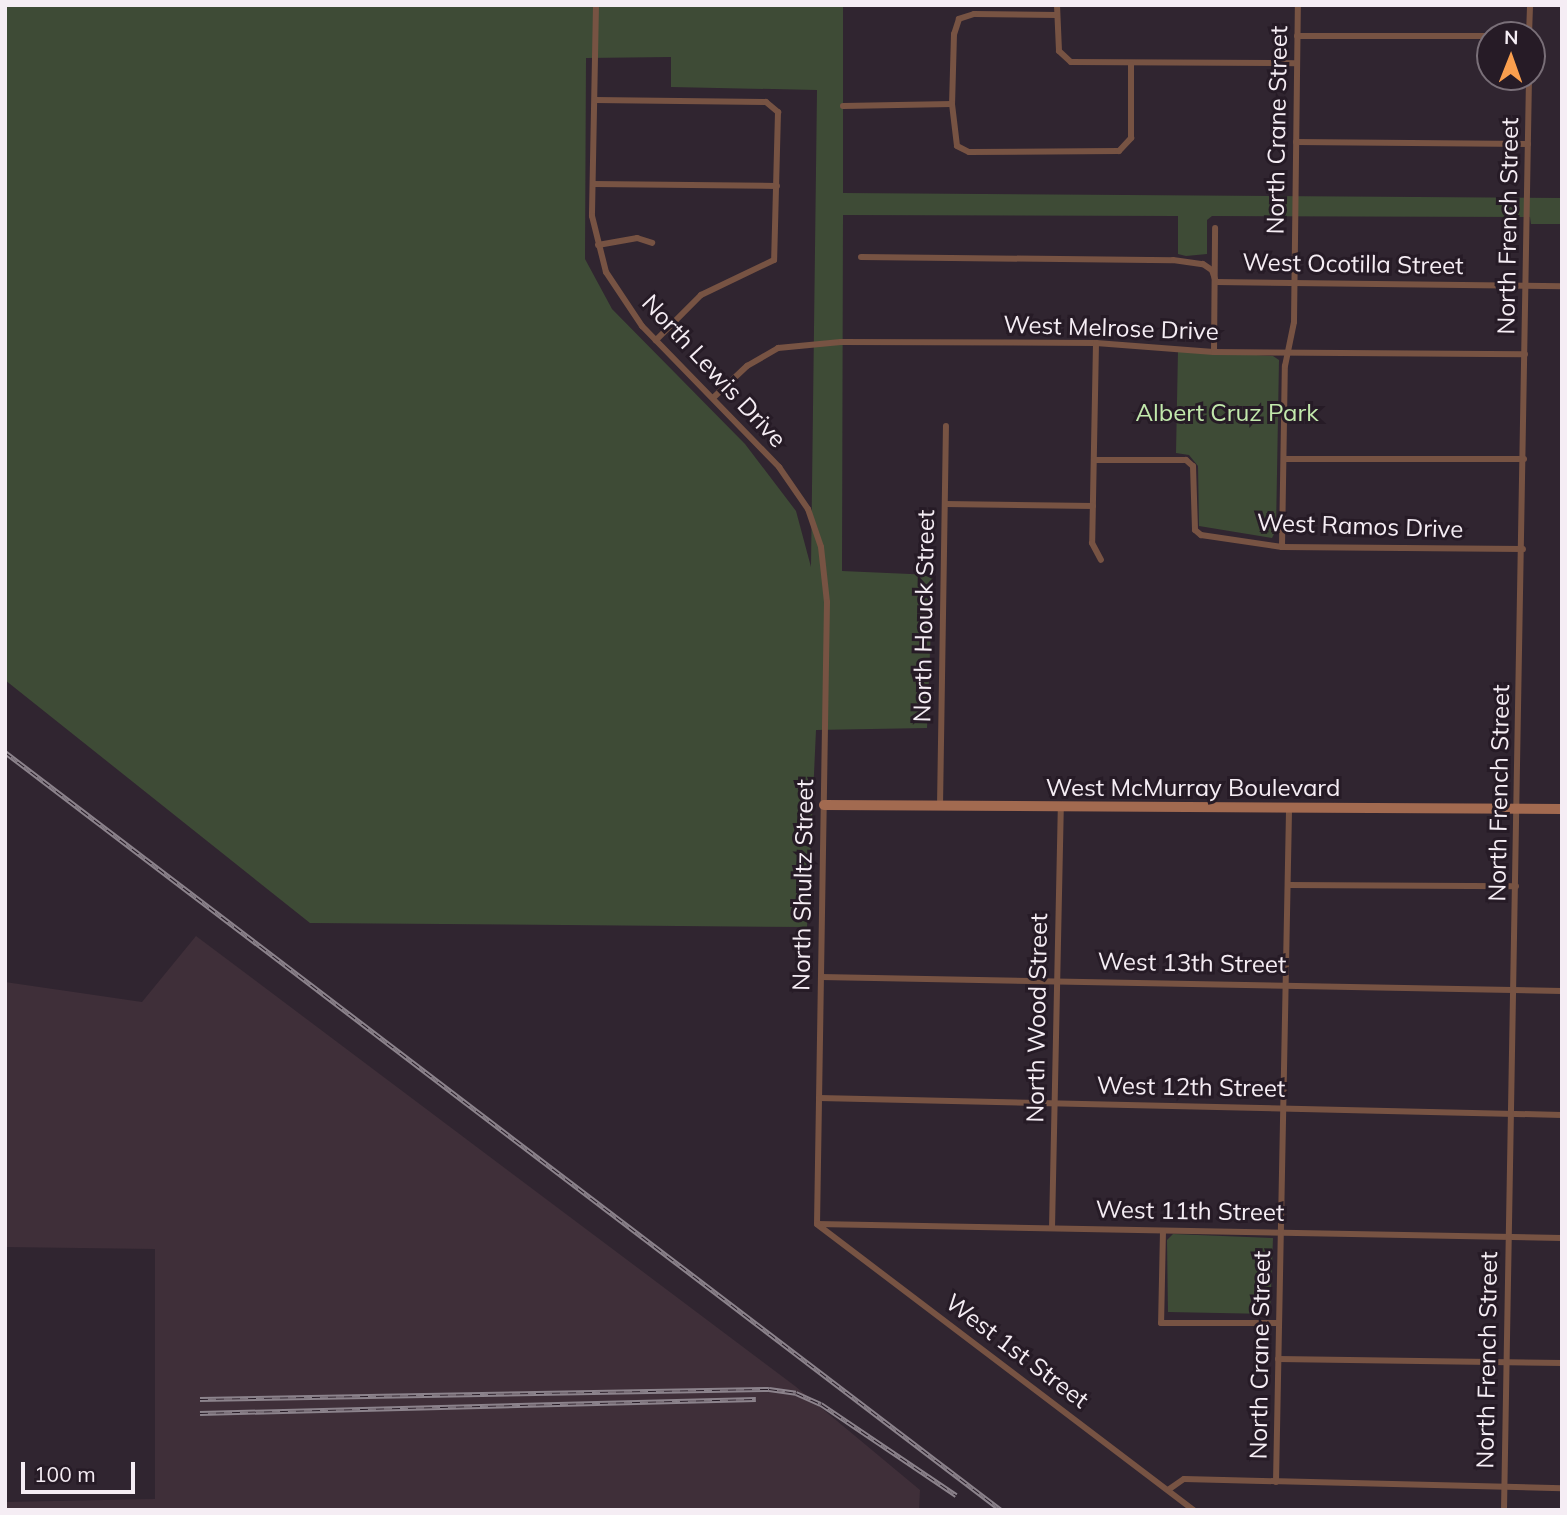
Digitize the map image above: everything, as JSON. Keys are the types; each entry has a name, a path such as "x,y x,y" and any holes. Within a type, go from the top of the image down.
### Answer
{"street":[{"name":"North Lewis Drive","path":"596,5 593,184 598,245 619,298 795,489 808,509 821,547"},
{"path":"1057,5 1059,51 1071,62 1297,63"},
{"name":"North Crane Street","path":"1282,547 1285,366 1290,353 1294,282 1298,5"},
{"path":"1057,15 974,14 959,19 954,34 954,140 969,152 1119,150 1131,138 1131,64"},
{"path":"1297,36 1476,36"},
{"name":"North French Street","path":"1504,1510 1523,549 1529,91"},
{"path":"595,100 766,102 776,108 776,254 771,264 701,295 656,340"},
{"path":"844,106 952,104"},
{"path":"1296,142 1528,144"},
{"path":"593,184 777,186"},
{"path":"1214,352 1215,228"},
{"path":"598,245 637,238 652,243"},
{"name":"West Ocotilla Street","path":"861,257 1173,260 1203,264 1212,270 1216,282 1562,286"},
{"path":"1096,343 1092,543 1101,560"},
{"name":"West Melrose Drive","path":"713,398 747,366 778,348 803,345 1096,343 1214,352 1525,354"},
{"name":"North Houck Street","path":"940,806 946,426"},
{"path":"1285,459 1524,459"},
{"name":"West Ramos Drive","path":"1094,460 1185,460 1193,466 1195,530 1201,535 1282,547 1523,549"},
{"path":"946,504 1093,506"},
{"name":"North Shultz Street","path":"817,1224 827,603 821,547"},
{"name":"West McMurray Boulevard","path":"824,806 1562,809"},
{"name":"North Wood Street","path":"1052,1228 1061,808"},
{"name":"North Crane Street","path":"1276,1482 1289,809"},
{"path":"1288,885 1517,886"},
{"name":"West 13th Street","path":"821,977 1562,991"},
{"name":"West 12th Street","path":"819,1098 1562,1115"},
{"name":"West 11th Street","path":"817,1224 1562,1238"},
{"name":"West 1st Street","path":"817,1224 1194,1510"},
{"path":"1163,1231 1161,1322 1279,1323"},
{"path":"1278,1359 1562,1363"},
{"path":"1168,1490 1184,1479 1562,1488"}],"shaded area":[{"path":"196,936 795,1386 920,1490 919,1510 5,1510 5,1502 155,1499 155,1249 5,1247 5,982 142,1002"}],"green space":[{"path":"5,5 843,5 843,193 1562,198 1562,224 1531,224 1530,217 1212,216 1207,220 1207,254 1186,256 1178,254 1178,216 843,215 842,571 933,575 927,728 816,730 807,927 310,923 5,680","holes":["671,57 671,87 817,90 811,567 796,511 745,444 612,309 585,259 586,58"]},
{"name":"Albert Cruz Park","path":"1178,350 1273,356 1279,360 1276,530 1272,538 1199,526 1198,466 1189,455 1176,453"},
{"path":"1173,1234 1273,1238 1270,1314 1168,1312 1167,1240"}],"railway":[{"path":"5,752 1001,1510"},
{"path":"200,1399 769,1389 796,1393 821,1404 956,1495"},
{"path":"200,1413 756,1399"}]}
